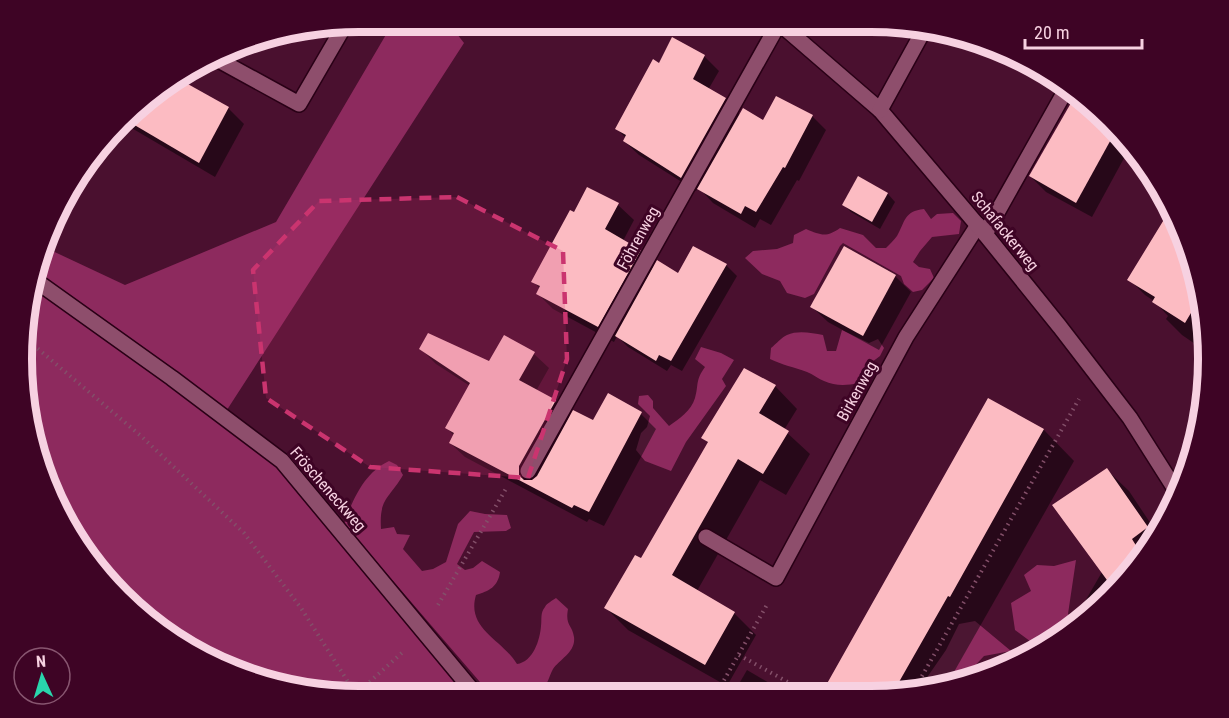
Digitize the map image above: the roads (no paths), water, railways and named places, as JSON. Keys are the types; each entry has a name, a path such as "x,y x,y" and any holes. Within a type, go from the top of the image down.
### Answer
{"street":[{"name":"Föhrenweg","path":"528,471 773,31"},
{"name":"Schafackerweg","path":"788,31 880,110 981,229 1130,418 1173,485"},
{"path":"222,62 299,104 341,32"},
{"path":"880,110 921,36"},
{"name":"Birkenweg","path":"706,537 776,578 906,337 981,229 1063,95"},
{"name":"Fröscheneckweg","path":"41,284 172,378 282,461 469,687"}]}
